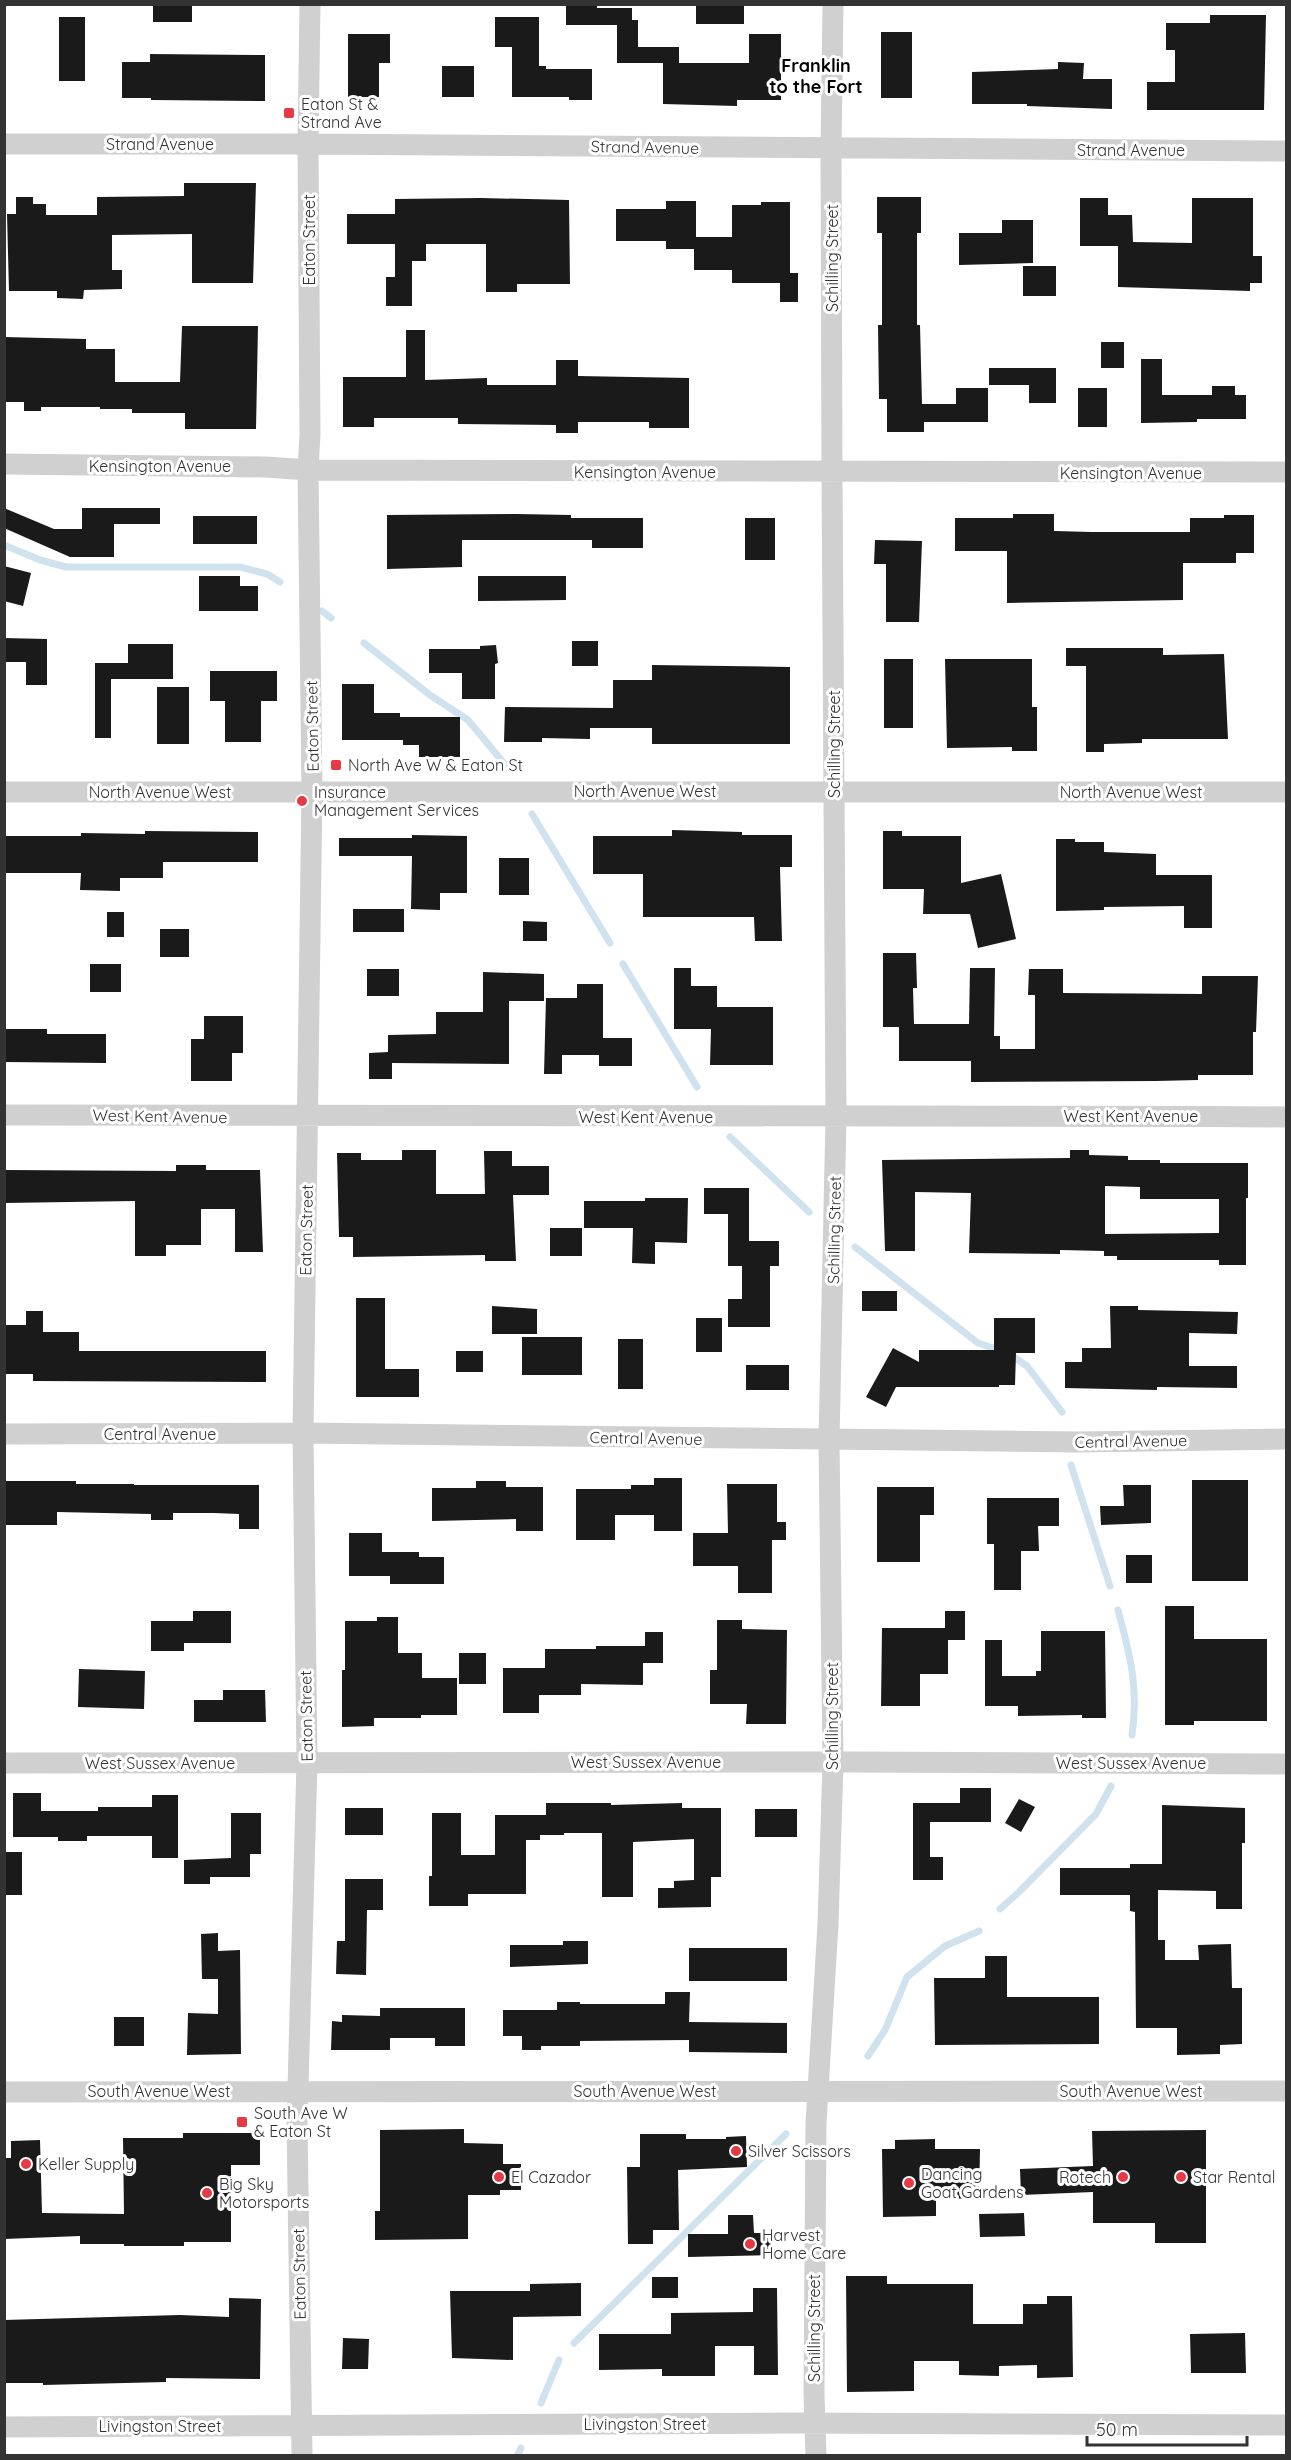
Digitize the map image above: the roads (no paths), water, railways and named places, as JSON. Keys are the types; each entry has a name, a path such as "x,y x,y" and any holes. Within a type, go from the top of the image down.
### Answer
{"street":[{"name":"Eaton Street","path":"302,2456 297,2091 307,1762 303,1433 312,791 308,470 310,434 308,144 310,4"},
{"name":"Schilling Street","path":"816,2456 818,2092 828,1924 833,1762 829,1441 836,1117 831,148 833,4"},
{"name":"Strand Avenue","path":"4,144 1287,151"},
{"name":"Kensington Avenue","path":"4,465 266,467 308,470 832,473 1287,472"},
{"name":"North Avenue West","path":"4,792 1287,792"},
{"name":"West Kent Avenue","path":"4,1115 307,1118 1145,1115 1287,1117"},
{"name":"Central Avenue","path":"4,1434 303,1433 829,1441 1078,1442 1287,1439"},
{"name":"West Sussex Avenue","path":"4,1763 1287,1764"},
{"name":"South Avenue West","path":"4,2092 1287,2091"},
{"name":"Livingston Street","path":"4,2427 815,2423 1287,2425"}],"waterway":[{"path":"4,545 40,560 66,567 240,567 267,574 280,582"},
{"path":"322,611 331,618"},
{"path":"364,643 430,695 468,720 508,768"},
{"path":"532,814 610,943"},
{"path":"623,964 697,1087"},
{"path":"730,1137 809,1212"},
{"path":"855,1247 978,1343 1008,1353 1027,1366 1062,1412"},
{"path":"1071,1465 1110,1586"},
{"path":"1118,1610 1130,1657 1134,1687 1132,1735"},
{"path":"1000,1909 1096,1814 1111,1786"},
{"path":"868,2056 885,2030 907,1977 945,1946 979,1931"},
{"path":"574,2343 786,2134"},
{"path":"541,2403 559,2360"},
{"path":"517,2456 521,2448"}],"place":[{"name":"Eaton St & Strand Ave","path":"289,113"},
{"name":"North Ave W & Eaton St","path":"336,765"},
{"name":"Insurance Management Services","path":"302,801"},
{"name":"South Ave W & Eaton St","path":"242,2122"},
{"name":"Silver Scissors","path":"736,2151"},
{"name":"Keller Supply","path":"26,2164"},
{"name":"El Cazador","path":"499,2177"},
{"name":"Rotech","path":"1123,2177"},
{"name":"Star Rental","path":"1181,2177"},
{"name":"Dancing Goat Gardens","path":"909,2183"},
{"name":"Big Sky Motorsports","path":"207,2193"},
{"name":"Harvest Home Care","path":"750,2244"}],"district":[{"name":"Franklin to the Fort","path":"816,76"}]}
